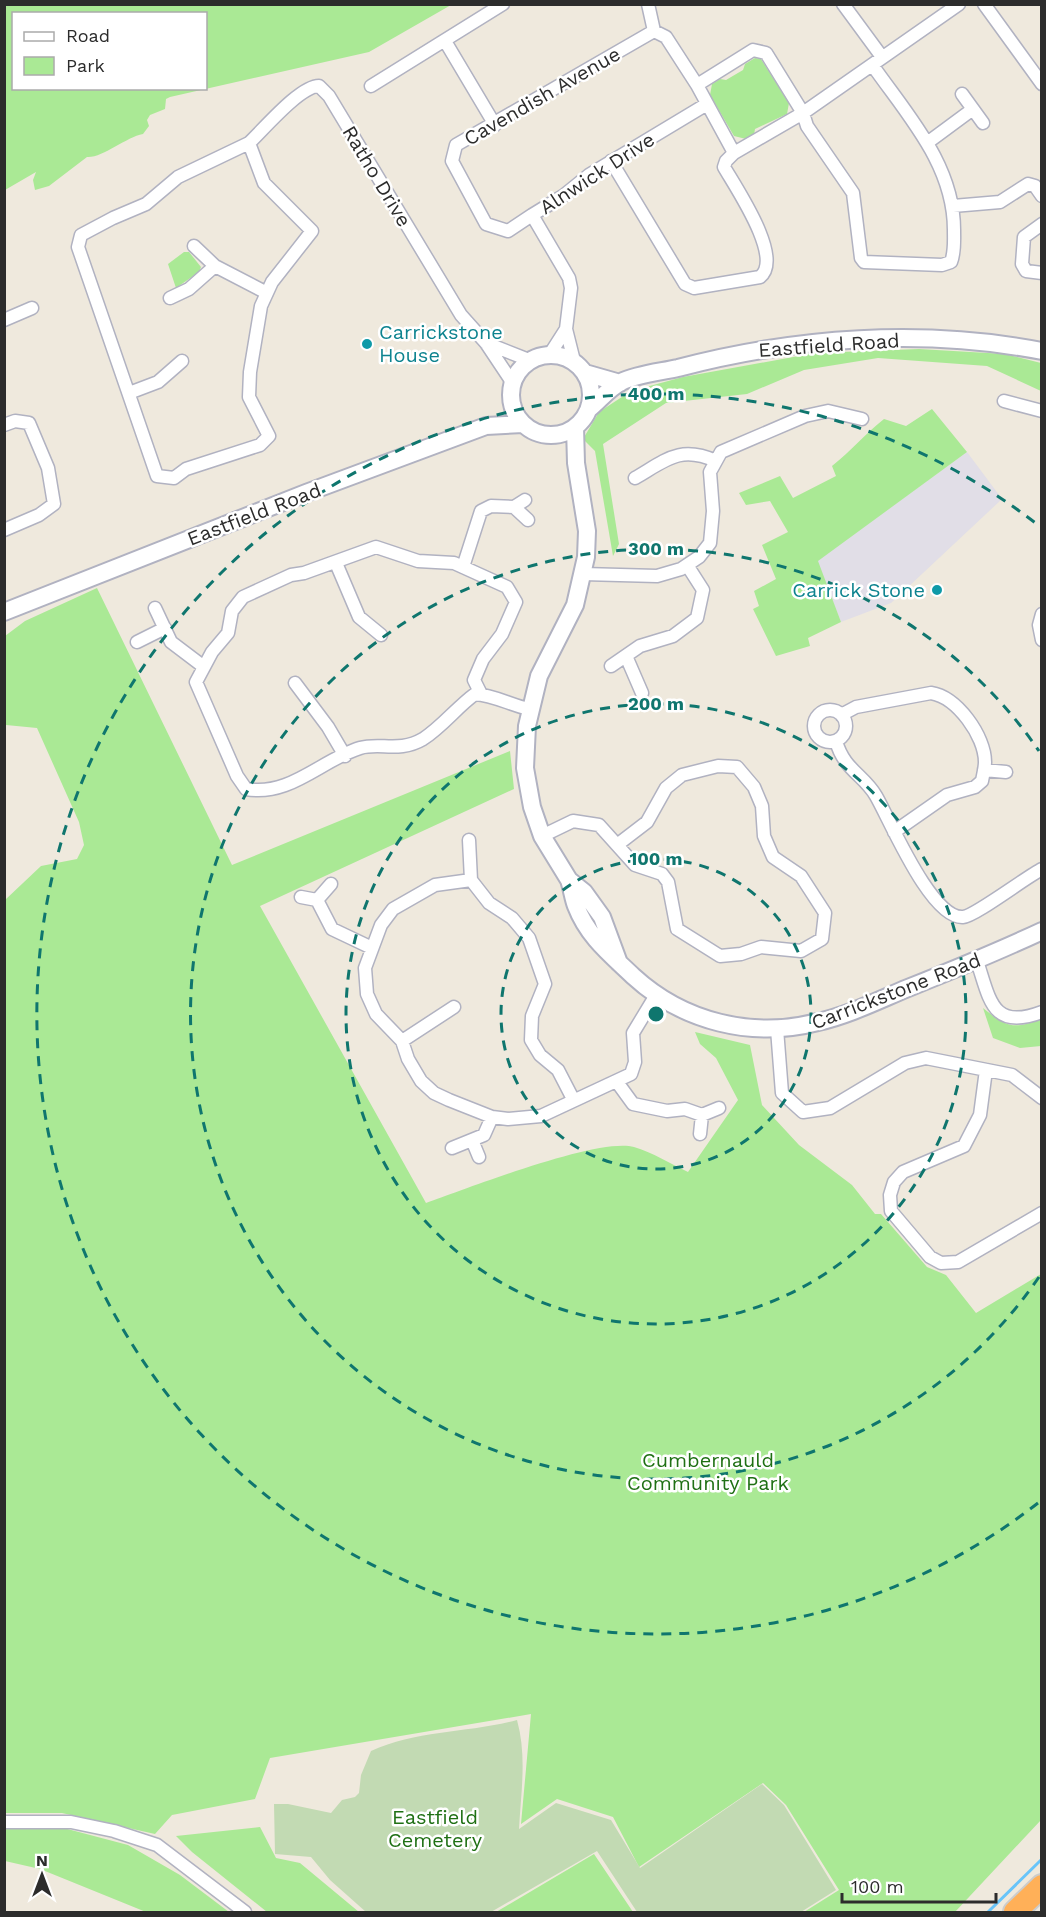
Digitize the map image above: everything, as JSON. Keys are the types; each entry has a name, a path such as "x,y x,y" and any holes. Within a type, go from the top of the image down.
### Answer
{"highway":[{"path":"1015,1912 1041,1886"}],"street":[{"path":"371,86 503,4"},
{"path":"648,4 654,31 666,37 697,85 735,153"},
{"path":"843,4 882,57"},
{"path":"611,161 685,285 694,288 760,277 765,273 768,264 761,233 724,167 726,161 735,153 803,113 873,66 882,57 959,4"},
{"path":"984,4 1041,84"},
{"name":"Cavendish Avenue","path":"532,215 508,231 486,224 452,161 456,145 495,125 654,31"},
{"path":"445,41 495,125"},
{"path":"697,85 753,50 766,53 803,113 807,126 853,193 861,258 864,262 942,265 951,262 954,254 953,206 944,176 927,143 873,66"},
{"name":"Ratho Drive","path":"249,143 264,183 312,231 272,282 261,306 250,372 249,397 269,436 260,446 186,470 174,478 157,476 78,247 78,240 113,218 146,204 178,177 249,143 300,92 311,86 318,86 329,96 461,315 486,342 511,389"},
{"path":"962,94 983,123"},
{"name":"Alnwick Drive","path":"566,329 571,288 569,278 532,215 611,161 707,104"},
{"path":"927,143 973,109"},
{"path":"953,206 1000,202 1028,184 1035,186 1041,196"},
{"path":"1041,224 1024,237 1022,264 1026,271 1041,273"},
{"path":"194,246 215,266 267,293"},
{"path":"170,298 189,289 215,266"},
{"path":"4,304 7,319 32,308"},
{"path":"550,354 566,329"},
{"path":"511,389 512,406 523,424 532,431 553,435 575,427 589,409 591,391 566,329"},
{"name":"Eastfield Road","path":"589,409 620,382 753,350 825,342 881,339 971,341 1041,351"},
{"name":"Ratho Drive","path":"486,342 529,360"},
{"path":"486,426 511,389 516,374 529,360 550,354 580,367"},
{"path":"129,393 158,382 182,361"},
{"name":"Eastfield Road","path":"580,367 620,382"},
{"path":"1004,401 1041,411"},
{"path":"583,574 657,576 687,565 699,557 710,543 713,511 710,472 721,452 805,416 828,411 862,419"},
{"path":"4,425 15,421 29,423 48,468 54,504 39,515 4,530"},
{"name":"Eastfield Road","path":"4,612 306,493 486,426 523,424"},
{"name":"Carrickstone Road","path":"575,427 576,462 587,531 583,574 575,605 539,676 529,710 525,749 526,778 532,807 543,836 569,880 575,904 585,926 597,944 656,995 704,1019 735,1027 777,1029 809,1024 843,1014 977,961 1041,931"},
{"path":"553,435 576,462"},
{"path":"635,478 671,457 697,453 716,461"},
{"path":"463,567 481,511 491,506 514,507 525,500"},
{"path":"514,507 528,520"},
{"path":"481,694 474,680 478,668 502,634 516,602 507,587 463,567 446,562 418,561 376,548 304,573 291,575 243,597 232,611 228,633 196,682 237,777 246,789 262,792 283,787 361,748 396,748 421,740 475,694 529,710"},
{"path":"336,562 359,617 381,635"},
{"path":"611,666 640,646 673,636 697,618 703,591 687,565"},
{"name":"Eastfield Road","path":"4,620 23,606"},
{"path":"155,608 171,642 204,667"},
{"path":"1041,614 1039,625 1041,640"},
{"path":"137,642 165,628"},
{"path":"626,656 642,693"},
{"path":"295,683 328,727 345,756"},
{"path":"836,741 821,739 815,731 815,720 827,711 841,715 867,705 931,693 941,694 955,706 974,730 982,745 984,770 982,781 975,787 947,795 894,832"},
{"path":"836,741 846,729 841,715"},
{"path":"836,741 840,754 855,775 875,793 894,832 941,906 954,915 964,917 1041,869"},
{"path":"543,836 573,821 599,825 617,845 635,865 662,874 668,882 677,929 720,956 741,954 761,947 801,951 822,939 825,913 801,876 773,857 764,836 762,806 754,787 737,767 718,766 682,775 666,788 647,822 617,845"},
{"path":"984,770 1006,772"},
{"path":"469,840 471,880 489,903 512,918 529,938 545,984 532,1016 531,1040 540,1055 558,1070 573,1099"},
{"path":"471,880 435,885 393,909 381,925 365,968 367,994 376,1014 402,1041 408,1059 421,1081 434,1093 492,1117 508,1119 541,1116 573,1099 617,1082 631,1074 636,1062 633,1033 656,995"},
{"path":"317,900 331,884"},
{"path":"301,897 317,900"},
{"path":"317,900 332,929 372,948"},
{"path":"977,961 991,1002 999,1012 1006,1017 1022,1020 1041,1012"},
{"path":"402,1041 454,1007"},
{"path":"777,1029 782,1093 803,1112 830,1108 905,1063 926,1058 1012,1075 1041,1098"},
{"path":"986,1070 980,1115 964,1146 903,1172 894,1182 890,1195 891,1211 930,1257 941,1263 958,1262 1041,1213"},
{"path":"617,1082 633,1104 650,1109 684,1109 702,1115 720,1108"},
{"path":"700,1134 702,1115"},
{"path":"452,1148 484,1135 492,1117"},
{"path":"472,1140 479,1157"},
{"path":"4,1822 71,1822 157,1845 245,1912"}],"shaded area":[{"path":"967,452 1002,499 891,603 841,622 817,561"}],"green space":[{"path":"5,4 451,4 369,52 207,89 207,12 12,12 12,90 201,90 166,99 165,109 150,115 147,120 149,126 143,134 100,154 87,157 49,186 35,190 33,180 36,172 5,190"},
{"path":"755,58 761,59 789,103 787,114 755,129 754,135 746,139 734,136 710,95 712,84 720,79 726,80 743,70 745,64"},
{"path":"184,252 189,252 201,267 199,272 176,288 168,264"},
{"path":"919,349 1005,354 1041,363 1041,391 987,366 878,358 804,370 747,394 666,403 603,444 619,544 613,556 595,451 583,439 599,412 631,391 683,377 815,353"},
{"path":"932,409 967,452 818,561 841,622 808,638 810,646 776,656 753,609 759,606 754,591 776,579 762,545 788,532 770,501 746,505 739,493 780,476 793,498 836,476 832,466 884,419 906,426"},
{"name":"Cumbernauld Community Park","path":"97,588 232,865 510,751 514,789 260,906 426,1203 532,1166 616,1146 641,1149 688,1172 738,1100 716,1058 700,1044 695,1032 750,1045 762,1105 799,1145 852,1185 875,1214 881,1214 927,1267 946,1275 976,1313 1041,1274 1041,1820 955,1912 804,1912 839,1890 786,1805 763,1783 639,1867 613,1817 557,1799 521,1824 531,1714 270,1758 255,1799 172,1815 155,1834 62,1813 5,1813 5,900 41,866 77,859 84,845 79,822 37,728 6,725 5,636 25,621"},
{"path":"983,1008 1010,1025 1023,1025 1041,1019 1041,1046 1020,1048 993,1038"},
{"name":"Eastfield Cemetery","path":"517,1720 523,1761 519,1829 556,1803 611,1820 640,1868 762,1784 784,1805 836,1890 801,1912 637,1912 597,1851 491,1912 366,1912 330,1880 311,1857 275,1854 274,1804 288,1804 331,1813 342,1800 355,1797 359,1793 361,1775 371,1751 406,1739"},
{"path":"56,1826 128,1845 180,1875 229,1912 146,1912 40,1869 5,1861 4,1829"},
{"path":"260,1827 276,1858 300,1863 359,1912 267,1912 192,1852 176,1836"},
{"path":"594,1854 633,1912 496,1912"}],"waterway":[{"path":"988,1912 1042,1859"}],"place":[{"name":"Carrickstone House","path":"367,344"},
{"name":"Carrick Stone","path":"937,590"}]}
